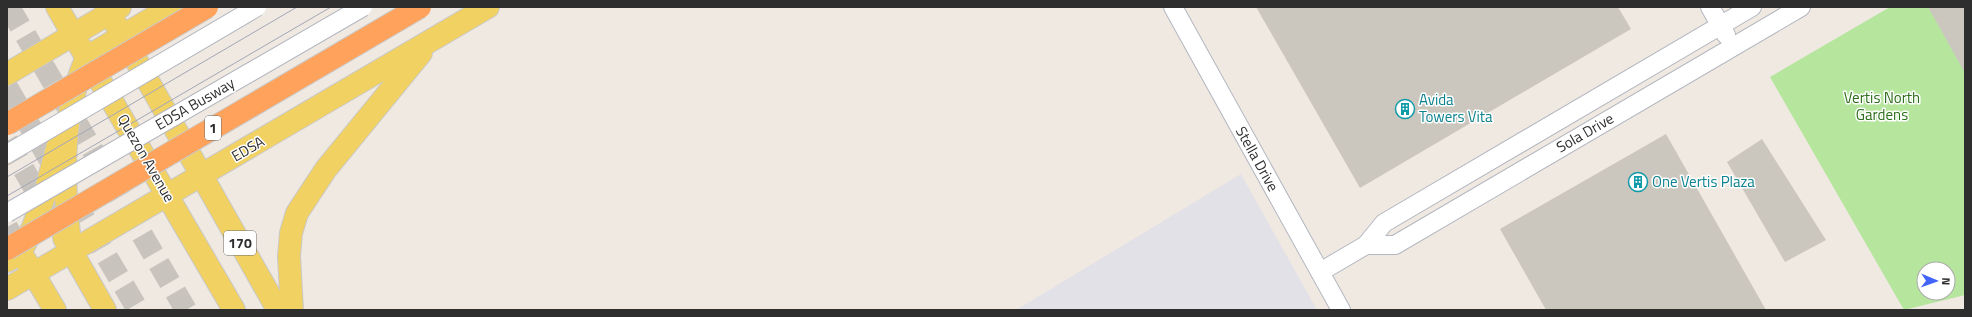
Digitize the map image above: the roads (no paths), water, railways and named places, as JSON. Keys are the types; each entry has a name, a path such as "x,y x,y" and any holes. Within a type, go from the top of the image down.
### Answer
{"highway":[{"path":"7,124 207,7"},
{"name":"1","path":"12,250 420,7"}],"main road":[{"name":"Quezon Avenue","path":"57,7 234,310"},
{"path":"71,251 66,210 65,147 73,97 87,57 171,7"},
{"name":"EDSA","path":"7,288 202,176 488,7"},
{"path":"7,74 112,9"},
{"name":"170","path":"112,9 122,36 278,310"},
{"path":"55,310 33,274 12,250 42,206 70,82 73,34"},
{"path":"292,310 289,276 290,242 294,223 300,209 326,169 431,41"},
{"path":"52,217 105,310"}],"lane":[{"path":"7,154 257,7"},
{"name":"EDSA Busway","path":"7,214 363,7"},
{"name":"Stella Drive","path":"1173,7 1341,310"},
{"path":"1710,7 1733,46"},
{"name":"Sola Drive","path":"1320,272 1366,245 1384,223 1752,7"},
{"name":"Sola Drive","path":"1366,245 1395,245 1801,7"}],"tunnel":[{"path":"9,7 186,310"},
{"path":"7,87 138,310"},
{"path":"7,141 49,213"},
{"path":"7,227 13,238"}],"tram line":[{"path":"7,177 297,7"},
{"path":"7,196 331,7"}],"place":[{"name":"Avida Towers Vita","path":"1405,109"},
{"name":"One Vertis Plaza","path":"1638,182"}],"park label":[{"name":"Vertis North Gardens","path":"1882,106"}]}
